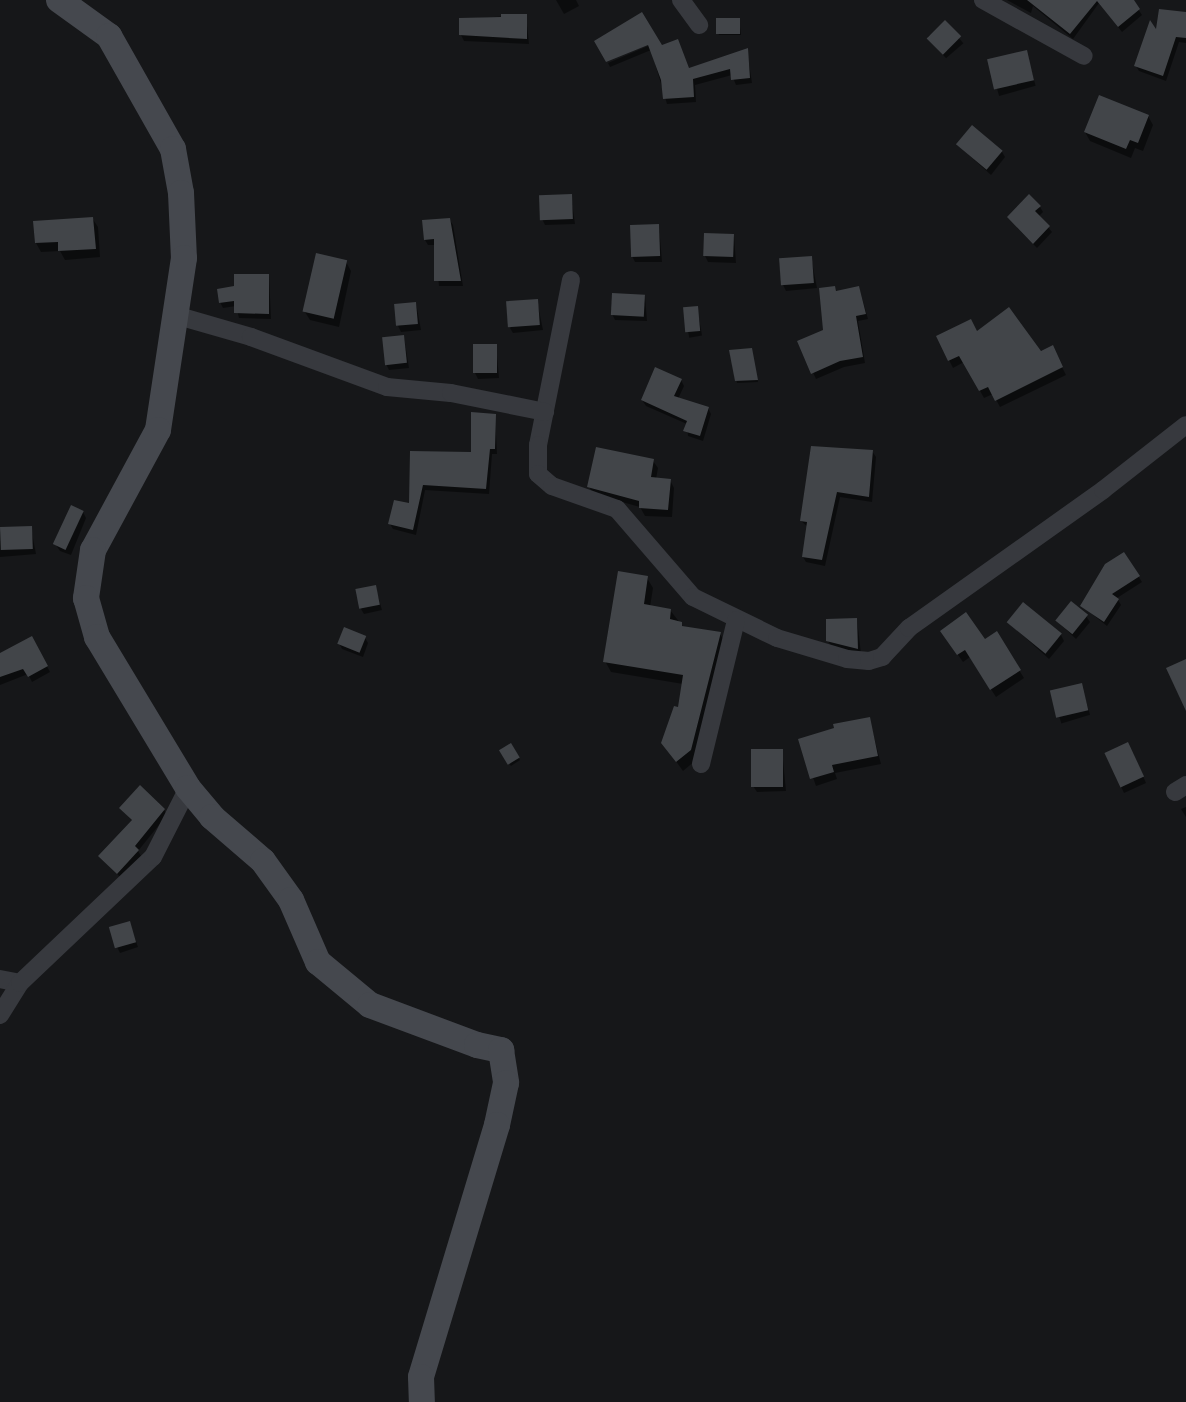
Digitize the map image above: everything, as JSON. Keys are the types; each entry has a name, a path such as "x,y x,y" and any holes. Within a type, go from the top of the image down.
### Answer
{"main road":[{"path":"59,0 109,36 173,149 184,258 158,430 93,550 86,598 97,637 188,788 212,817 263,861 291,900 318,962 369,1005 477,1045 501,1050 506,1083 497,1125 421,1377 422,1402"}],"street":[{"path":"681,0 699,25"},
{"path":"983,0 1084,56"},
{"path":"571,280 536,461 543,482 617,509 693,597 736,620 777,638 847,659 869,661 882,657 909,628 1103,490 1186,425"},
{"path":"175,315 251,337 387,387 451,393 545,412"},
{"path":"701,764 736,620"},
{"path":"0,1015 20,983 153,857 188,788"},
{"path":"0,979 20,983"}],"building":[{"path":"1027,0 1134,0 1140,9 1118,27 1097,1 1070,34"},
{"path":"1159,9 1186,12 1186,38 1176,37 1163,76 1134,66 1150,20 1156,29"},
{"path":"642,12 662,45 678,39 689,68 748,48 750,78 731,80 730,69 693,79 694,97 663,99 661,80 648,45 606,62 594,41"},
{"path":"501,14 527,14 527,39 459,35 459,18 501,17"},
{"path":"716,18 740,18 740,34 716,34"},
{"path":"945,20 961,36 943,55 927,38"},
{"path":"1027,50 1034,80 994,89 987,59"},
{"path":"1099,95 1149,115 1138,143 1130,140 1126,149 1084,132"},
{"path":"972,125 1003,151 987,170 956,144"},
{"path":"572,194 573,219 540,220 539,195"},
{"path":"1029,194 1041,206 1035,211 1050,226 1033,244 1007,217"},
{"path":"93,217 96,249 58,251 58,242 35,243 33,221"},
{"path":"450,218 461,281 434,281 434,239 424,240 422,220"},
{"path":"659,224 660,256 631,257 630,225"},
{"path":"704,233 734,234 733,257 703,256"},
{"path":"316,253 347,260 334,319 303,311"},
{"path":"812,256 814,283 781,285 779,258"},
{"path":"234,274 269,274 269,314 234,313 234,301 219,303 217,289 234,286"},
{"path":"835,286 836,291 859,286 866,314 856,316 863,357 840,361 811,374 797,341 823,330 819,288"},
{"path":"612,293 645,295 644,317 611,315"},
{"path":"538,299 540,325 508,327 506,301"},
{"path":"416,302 418,324 396,326 394,304"},
{"path":"698,306 700,331 685,332 683,307"},
{"path":"1009,307 1041,351 1053,345 1063,367 995,401 988,387 979,391 959,356 948,361 936,336 971,319 977,331"},
{"path":"404,335 407,363 385,365 382,337"},
{"path":"473,344 497,344 497,373 473,373"},
{"path":"752,348 758,380 735,381 729,350"},
{"path":"655,367 682,379 674,396 709,407 700,436 683,431 687,421 641,400"},
{"path":"471,412 496,414 495,449 490,449 486,489 423,485 413,530 388,524 394,500 409,503 410,451 471,452"},
{"path":"811,446 873,450 869,497 837,492 822,560 802,557 807,522 800,521"},
{"path":"596,447 654,459 651,477 671,479 668,510 639,508 639,501 587,487"},
{"path":"71,505 84,511 66,550 53,544"},
{"path":"32,526 33,549 1,550 0,527"},
{"path":"1124,552 1140,576 1112,594 1119,599 1104,622 1080,606 1105,564"},
{"path":"618,571 648,576 644,604 671,609 670,619 682,622 682,626 721,632 691,750 676,762 661,743 674,706 678,707 683,675 603,662"},
{"path":"376,585 380,605 359,609 355,589"},
{"path":"1071,601 1088,615 1072,634 1055,620"},
{"path":"1023,602 1062,633 1045,654 1007,622"},
{"path":"966,612 985,639 997,631 1021,670 990,690 965,650 957,655 940,631"},
{"path":"857,618 858,649 826,641 826,619"},
{"path":"344,627 366,636 360,653 337,644"},
{"path":"32,636 48,666 28,677 23,669 0,677 0,653"},
{"path":"1186,659 1186,711 1166,668"},
{"path":"1082,683 1088,710 1056,718 1050,690"},
{"path":"870,717 878,756 832,765 834,772 810,779 798,739 834,728 833,724"},
{"path":"1128,742 1144,776 1120,787 1104,753"},
{"path":"511,743 520,758 508,765 499,750"},
{"path":"751,749 783,749 783,787 751,787"},
{"path":"140,785 165,809 135,846 139,850 117,874 98,856 132,820 119,808"},
{"path":"130,921 136,942 115,948 109,927"}]}
